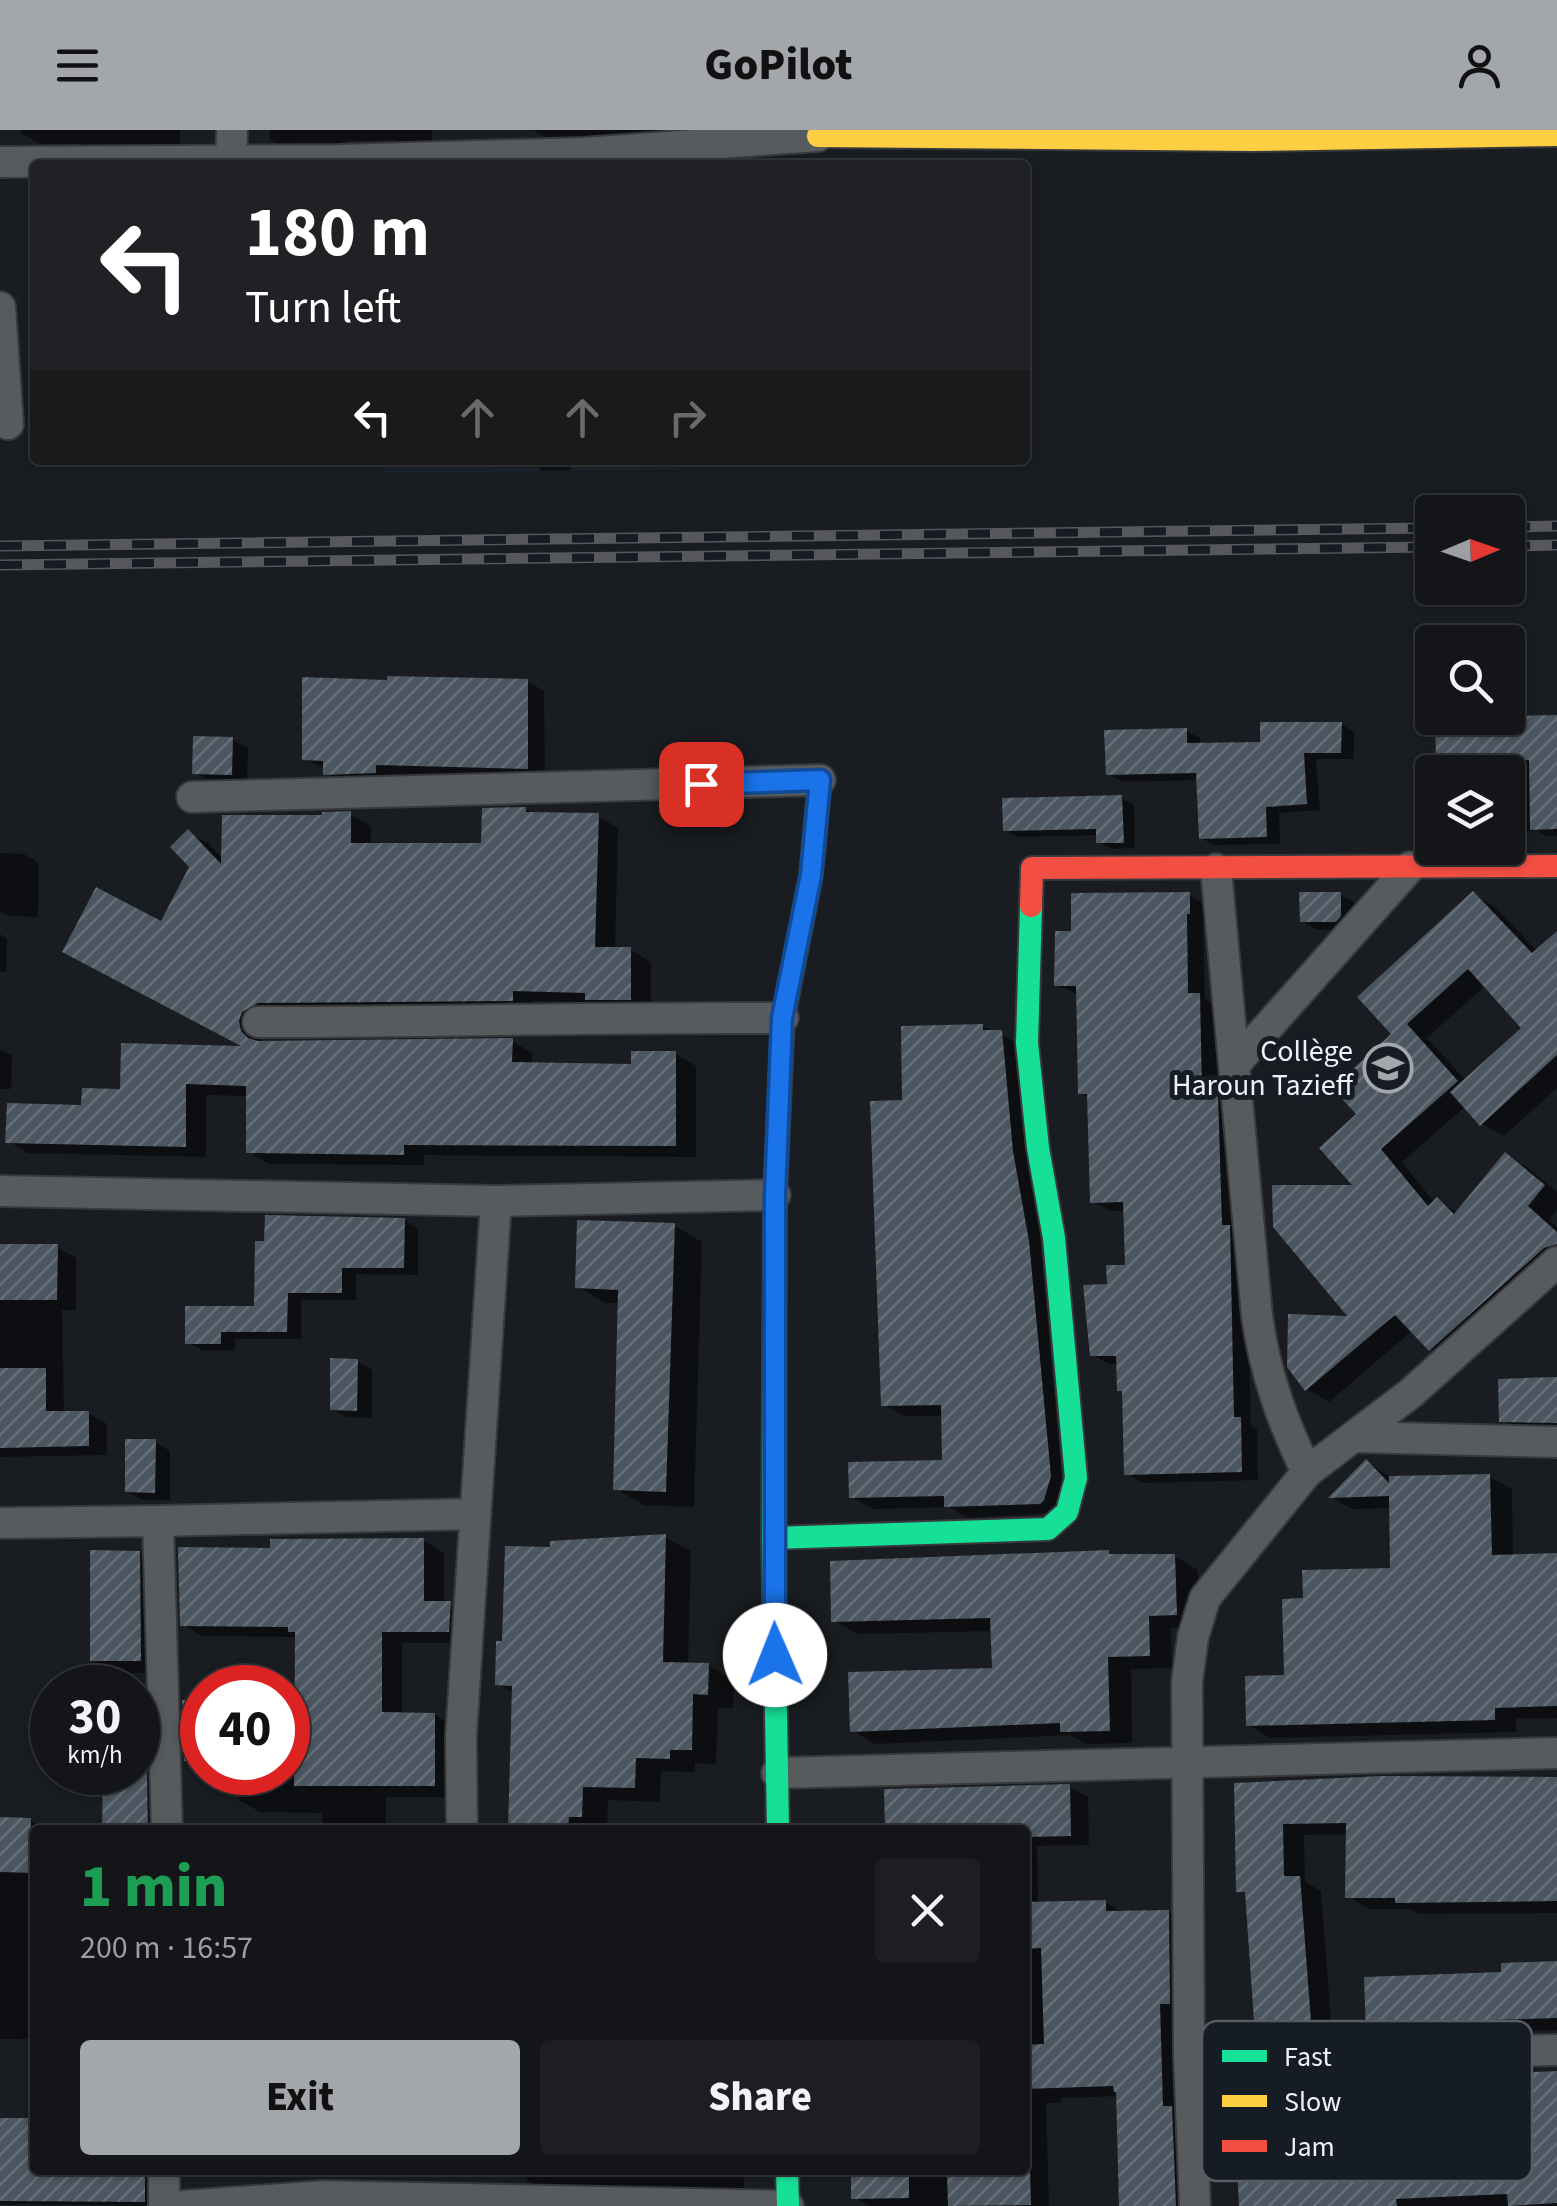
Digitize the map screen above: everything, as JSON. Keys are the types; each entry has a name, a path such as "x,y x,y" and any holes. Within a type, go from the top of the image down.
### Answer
{"street":[{"path":"231,160 232,130"},
{"path":"268,160 488,142 584,153 818,136 1502,132 1557,135"},
{"path":"0,162 30,162"},
{"path":"0,307 8,424"},
{"path":"192,797 820,780 811,875 782,1018 775,1195 773,1538 778,1825"},
{"path":"773,1538 1048,1529 1067,1512 1076,1478 1071,1405 1054,1238 1038,1148 1026,1043 1032,868 1557,866"},
{"path":"1234,1065 1410,867"},
{"path":"1216,869 1261,1345 1282,1420 1307,1472"},
{"path":"258,1022 782,1018"},
{"path":"0,1191 496,1202 775,1195"},
{"path":"462,1825 460,1736 496,1202"},
{"path":"1194,2206 1186,1682 1193,1637 1205,1598 1307,1472 1411,1393 1557,1262"},
{"path":"1356,1437 1557,1442"},
{"path":"0,1523 474,1514"},
{"path":"158,1521 167,1825"},
{"path":"777,1773 1557,1754"},
{"path":"1532,2050 1557,2050"},
{"path":"1189,2056 1202,2056"},
{"path":"164,2175 164,2206"},
{"path":"182,2206 324,2196 467,2192 788,2206 787,2175"}],"shaded area":[{"path":"385,465 678,465 678,470 385,473"}],"building":[{"path":"387,676 528,679 528,769 376,765 376,773 323,775 323,761 302,760 302,677 387,680"},
{"path":"1557,715 1557,829 1530,830 1529,760 1525,760 1525,755 1436,755 1435,735 1525,735 1525,716"},
{"path":"1260,722 1342,722 1341,753 1304,753 1307,804 1266,807 1267,837 1199,839 1196,773 1106,775 1104,730 1187,728 1187,743 1260,742"},
{"path":"193,736 233,737 232,775 192,774"},
{"path":"1122,795 1124,843 1096,843 1096,829 1003,831 1002,798"},
{"path":"526,807 526,812 599,813 595,947 631,947 631,1000 585,1000 585,993 513,991 513,1001 258,1003 242,1012 241,1031 258,1041 513,1038 512,1062 631,1064 631,1051 676,1051 676,1146 404,1145 404,1155 246,1153 246,1086 186,1084 186,1147 5,1143 7,1103 81,1105 82,1088 120,1089 121,1043 241,1046 62,952 96,887 161,921 189,867 170,847 188,829 221,864 222,815 322,815 351,811 351,843 481,843 482,808"},
{"path":"1473,891 1532,953 1557,931 1557,1055 1480,1126 1450,1092 1521,1028 1468,969 1407,1024 1458,1081 1381,1149 1428,1206 1437,1197 1454,1214 1505,1152 1545,1185 1528,1206 1557,1232 1557,1244 1544,1248 1429,1351 1395,1315 1305,1391 1287,1367 1288,1314 1347,1316 1273,1227 1272,1185 1352,1185 1319,1148 1356,1114 1332,1088 1391,1034 1357,997"},
{"path":"1190,892 1188,993 1200,993 1202,1094 1218,1094 1222,1225 1230,1225 1234,1417 1241,1417 1242,1472 1124,1475 1122,1391 1117,1391 1116,1356 1090,1356 1083,1285 1107,1284 1106,1265 1125,1265 1123,1202 1090,1203 1087,1094 1078,1094 1076,986 1054,986 1055,931 1071,931 1071,893"},
{"path":"1299,892 1341,892 1341,916 1336,922 1300,922"},
{"path":"983,1024 983,1030 1002,1030 1013,1151 1029,1241 1051,1476 1040,1504 944,1507 944,1496 849,1498 848,1462 942,1460 941,1405 881,1406 870,1101 902,1100 901,1026"},
{"path":"265,1215 405,1218 404,1268 342,1268 342,1293 288,1293 287,1332 221,1332 221,1344 185,1344 185,1306 254,1306 255,1241 264,1241"},
{"path":"577,1220 675,1223 666,1492 613,1490 618,1290 575,1288"},
{"path":"0,1244 58,1244 57,1300 0,1300"},
{"path":"330,1358 358,1359 357,1411 330,1410"},
{"path":"0,1368 46,1368 46,1411 89,1411 89,1446 0,1448"},
{"path":"1557,1377 1557,1423 1499,1422 1498,1379"},
{"path":"125,1439 156,1439 155,1493 125,1492"},
{"path":"1366,1459 1389,1483 1389,1476 1490,1474 1492,1555 1557,1553 1557,1706 1495,1708 1495,1720 1246,1726 1245,1676 1284,1675 1282,1599 1303,1598 1302,1570 1390,1568 1389,1496 1328,1498"},
{"path":"666,1534 663,1662 709,1663 708,1695 693,1694 692,1750 670,1750 670,1759 636,1758 635,1788 583,1787 582,1817 569,1817 568,1825 508,1825 512,1686 495,1685 496,1641 502,1641 505,1546 550,1547 550,1541"},
{"path":"424,1538 424,1601 451,1601 449,1632 382,1632 382,1712 435,1713 435,1786 310,1786 310,1665 295,1665 295,1632 288,1632 288,1627 180,1626 178,1547 270,1548 270,1539"},
{"path":"90,1550 140,1551 141,1661 90,1661"},
{"path":"1109,1550 1109,1554 1175,1554 1177,1615 1149,1616 1150,1656 1108,1657 1110,1731 1060,1732 1060,1723 850,1732 848,1672 992,1668 990,1618 831,1622 830,1561"},
{"path":"1382,1776 1557,1777 1557,1901 1395,1903 1395,1898 1345,1898 1346,1823 1283,1824 1284,1876 1300,1876 1311,2021 1254,2021 1245,1892 1236,1892 1234,1783"},
{"path":"1070,1784 1071,1836 1030,1837 1030,1825 885,1825 884,1789"},
{"path":"103,1795 147,1795 148,1825 102,1825"},
{"path":"0,1817 31,1818 30,1873 0,1872"},
{"path":"1106,1900 1106,1911 1169,1910 1170,2004 1160,2004 1163,2106 1172,2106 1176,2206 1119,2206 1113,2086 1030,2089 1030,2045 1044,2044 1041,1948 1030,1949 1030,1902"},
{"path":"1557,1961 1557,2018 1366,2021 1364,1977 1501,1972 1501,1963"},
{"path":"1557,2071 1557,2203 1508,2206 1507,2194 1396,2199 1397,2206 1239,2206 1238,2181 1532,2181 1532,2072"},
{"path":"0,2118 30,2118 30,2175 145,2175 145,2202 0,2201"},
{"path":"1030,2170 1031,2205 948,2206 947,2175 1030,2175"},
{"path":"851,2175 909,2175 909,2198 851,2199"}],"railway":[{"path":"1525,527 1557,526"},
{"path":"0,546 1415,528"},
{"path":"1525,546 1557,545"},
{"path":"0,565 1415,547"}],"traffic: fast":[{"path":"778,1825 773,1538 775,1195 783,1018 811,875 820,780"},
{"path":"773,1538 1048,1529 1067,1512 1076,1478 1054,1238 1038,1148 1027,1043 1031,906"},
{"path":"787,2175 788,2206"}],"traffic: slow":[{"path":"818,136 1253,140 1557,135"}],"traffic: jam":[{"path":"1031,906 1032,868 1557,866"}],"place":[{"name":"Collège Haroun Tazieff","path":"1388,1068"}],"route":[{"path":"701,784 820,780 811,875 782,1018 775,1195 775,1655"}]}
